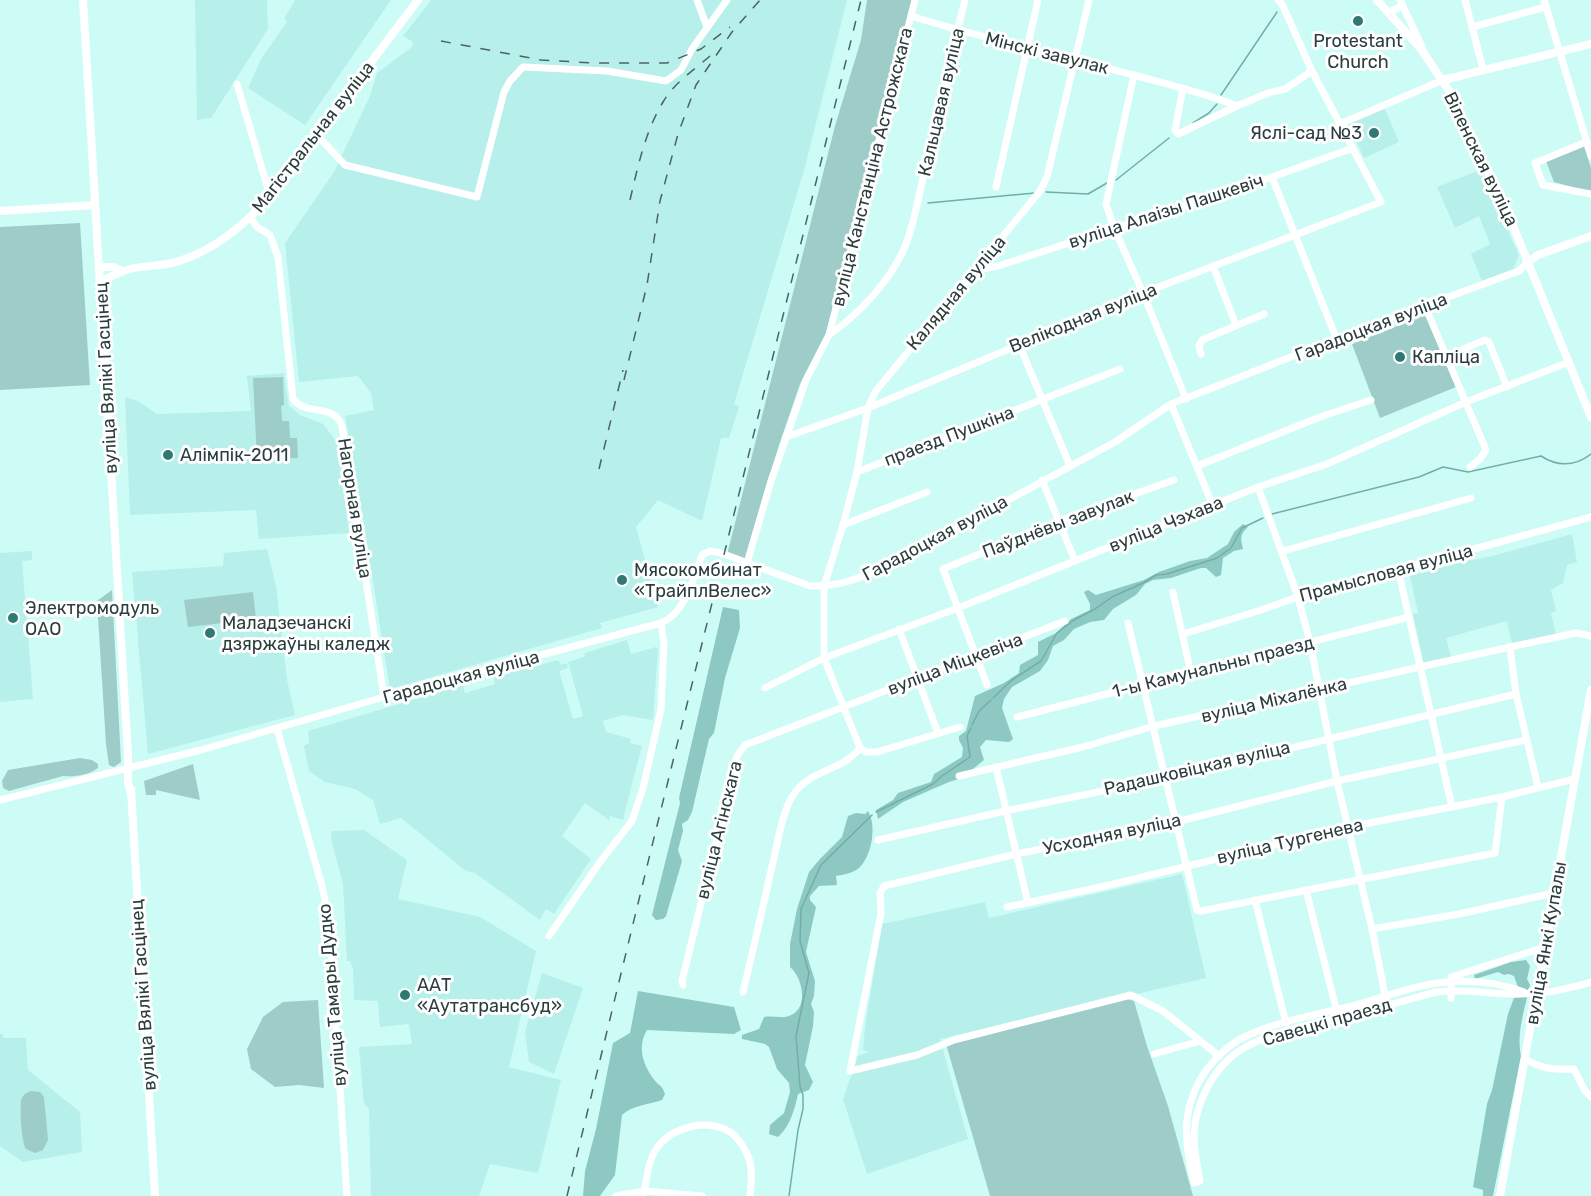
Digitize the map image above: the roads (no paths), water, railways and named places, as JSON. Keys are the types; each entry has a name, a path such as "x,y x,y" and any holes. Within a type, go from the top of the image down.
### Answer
{"main road":[{"name":"вуліца Вялікі Гасцінец","path":"83,0 155,1196"},
{"name":"Магістральная вуліца","path":"122,272 164,265 195,255 224,238 251,218 418,0"},
{"name":"Віленская вуліца","path":"1377,0 1443,80 1489,171 1528,262"},
{"path":"1443,80 1591,44"},
{"path":"0,211 96,205"},
{"path":"1591,236 1538,255 1528,262 1591,417"},
{"path":"100,267 113,267 122,272 100,281"},
{"name":"вуліца Янкі Купалы","path":"1500,1196 1591,690"}],"street":[{"path":"698,0 707,27"},
{"path":"316,135 345,165 477,197 504,92 510,81 523,67 607,71 666,81 681,70 707,27 727,0"},
{"name":"вуліца Канстанціна Астрожскага","path":"747,563 806,380 829,335 915,0"},
{"name":"Кальцавая вуліца","path":"917,203 965,0"},
{"path":"996,187 1038,0"},
{"name":"Калядная вуліца","path":"824,658 824,586 843,525 868,408 875,392 1040,191 1047,177 1089,0"},
{"path":"1278,0 1353,148"},
{"path":"1465,0 1484,69"},
{"path":"1389,12 1400,7 1401,1"},
{"name":"Віленская вуліца","path":"1401,1 1428,59"},
{"path":"1472,27 1545,4 1591,156"},
{"name":"Мінскі завулак","path":"911,16 1210,95 1238,106"},
{"path":"1183,88 1175,130 1178,134 1268,93 1285,89 1312,71"},
{"path":"1134,75 1106,204 1186,399"},
{"path":"1340,124 1443,80"},
{"path":"237,84 270,196"},
{"path":"1586,142 1535,163 1543,185 1591,194"},
{"name":"вуліца Алаізы Пашкевіч","path":"977,270 998,266 1272,177 1353,148"},
{"name":"Велікодная вуліца","path":"786,437 868,408 1143,293 1381,202 1353,148"},
{"path":"1272,177 1337,340"},
{"name":"вуліца Канстанціна Астрожскага","path":"829,335 862,306 892,270 904,249 917,203"},
{"name":"Нагорная вуліца","path":"251,218 257,228 270,235 278,257 293,399 305,409 333,414 342,426 384,697"},
{"name":"Гарадоцкая вуліца","path":"0,800 129,769 384,697 661,623 669,619 681,607 702,555 714,551 799,584 824,586 854,581 881,569 1115,442 1171,404 1520,271 1528,262"},
{"path":"1213,266 1236,325"},
{"path":"1425,306 1486,450 1470,467"},
{"path":"1201,354 1199,346 1202,340 1264,314"},
{"path":"1447,356 1485,340 1489,342 1507,387"},
{"path":"1019,344 1070,466"},
{"name":"вуліца Чэхава","path":"765,688 824,658 899,628 958,608 1258,487 1327,464 1466,402 1569,362"},
{"name":"праезд Пушкіна","path":"856,472 1120,369"},
{"path":"1197,466 1320,417 1371,400"},
{"path":"1171,404 1213,506"},
{"path":"1042,480 1075,561"},
{"name":"Паўднёвы завулак","path":"958,608 943,569 1059,521 1174,480"},
{"path":"1258,487 1283,551 1310,642 1337,781 1388,1008"},
{"path":"843,525 927,492"},
{"path":"1283,551 1471,498"},
{"name":"Прамысловая вуліца","path":"1183,634 1298,597 1591,517"},
{"path":"1398,569 1452,807"},
{"path":"1173,592 1191,674"},
{"path":"958,608 987,685"},
{"name":"1-ы Камунальны праезд","path":"1017,717 1409,617"},
{"name":"вуліца Міцкевіча","path":"845,708 1065,621"},
{"path":"549,936 600,862 632,821 643,788 661,709 664,644 661,623"},
{"path":"1128,623 1197,910 1494,853 1502,796"},
{"path":"899,628 938,733"},
{"name":"вуліца Міхалёнка","path":"959,776 1083,747 1154,726 1510,647 1576,633 1591,636"},
{"path":"1510,647 1516,694 1538,787"},
{"path":"824,658 860,748 866,752 877,752 960,727"},
{"name":"Радашковіцкая вуліца","path":"878,840 1166,778 1516,694"},
{"name":"вуліца Агінскага","path":"683,986 681,981 737,756 745,744 845,708"},
{"name":"вуліца Тамары Дудко","path":"277,729 322,886 329,919 347,1196"},
{"name":"Усходняя вуліца","path":"1200,1041 1164,1011 1131,995 954,1040 917,1054 850,1071 881,914 880,893 884,886 1016,854 1176,822 1337,781 1526,740"},
{"path":"743,992 782,823 793,795 804,782 828,768 845,762 860,748"},
{"path":"996,767 1028,903"},
{"name":"вуліца Тургенева","path":"1007,907 1349,827 1452,807 1574,779"},
{"path":"1306,890 1339,1018"},
{"path":"1372,929 1459,914 1554,893"},
{"path":"1255,900 1286,1023"},
{"name":"Савецкі праезд","path":"1545,947 1451,983 1388,1008 1339,1018 1259,1040 1240,1050 1226,1061 1215,1076 1197,1115 1194,1134 1200,1181 1194,1183 1186,1145 1186,1126 1191,1102 1198,1084 1208,1069 1236,1042 1256,1032 1286,1023 1433,984 1451,983 1506,986 1524,992 1538,993 1554,992 1591,982"},
{"path":"1451,983 1451,998"},
{"path":"1154,1054 1200,1041 1219,1056"},
{"path":"1525,1059 1552,1070 1574,1069 1591,1098"},
{"path":"644,1193 648,1170 655,1150 666,1138 682,1128 704,1125 733,1134 743,1147 750,1161 750,1196"},
{"path":"619,1195 644,1193 702,1196"}],"waterway":[{"path":"1221,95 1277,12"},
{"path":"1193,123 1209,113 1217,104"},
{"path":"1116,180 1169,138"},
{"path":"1046,192 1088,194 1107,183"},
{"path":"928,203 1035,193"},
{"path":"1272,514 1419,477 1443,467 1468,472 1541,456 1547,460 1566,464 1591,454"},
{"path":"993,698 1012,680 1041,661 1057,633 1074,620 1112,597 1156,575 1167,574 1217,558 1231,548 1242,528 1263,518"},
{"path":"972,725 979,711 991,700"},
{"path":"876,812 933,784 970,757 967,736 971,728"},
{"path":"789,1196 803,1109 796,1036 809,973 800,941 801,909 821,865 872,815"}],"railway":[{"path":"624,380 647,285 660,201 678,134 696,85 732,32 760,0"},
{"path":"567,1196 861,0"},
{"path":"441,41 541,60 667,63 701,49 730,27"},
{"path":"630,200 647,137 663,102 678,83 710,56"},
{"path":"599,469 623,370"}],"place":[{"name":"Protestant Church","path":"1358,21"},
{"name":"Яслі-сад №3","path":"1374,133"},
{"name":"Капліца","path":"1400,357"},
{"name":"Алімпік-2011","path":"168,455"},
{"name":"Мясокомбинат «ТрайплВелес»","path":"622,580"},
{"name":"Электромодуль ОАО","path":"13,618"},
{"name":"Маладзечанскі дзяржаўны каледж","path":"210,633"},
{"name":"ААТ «Аутатрансбуд»","path":"405,995"}]}
